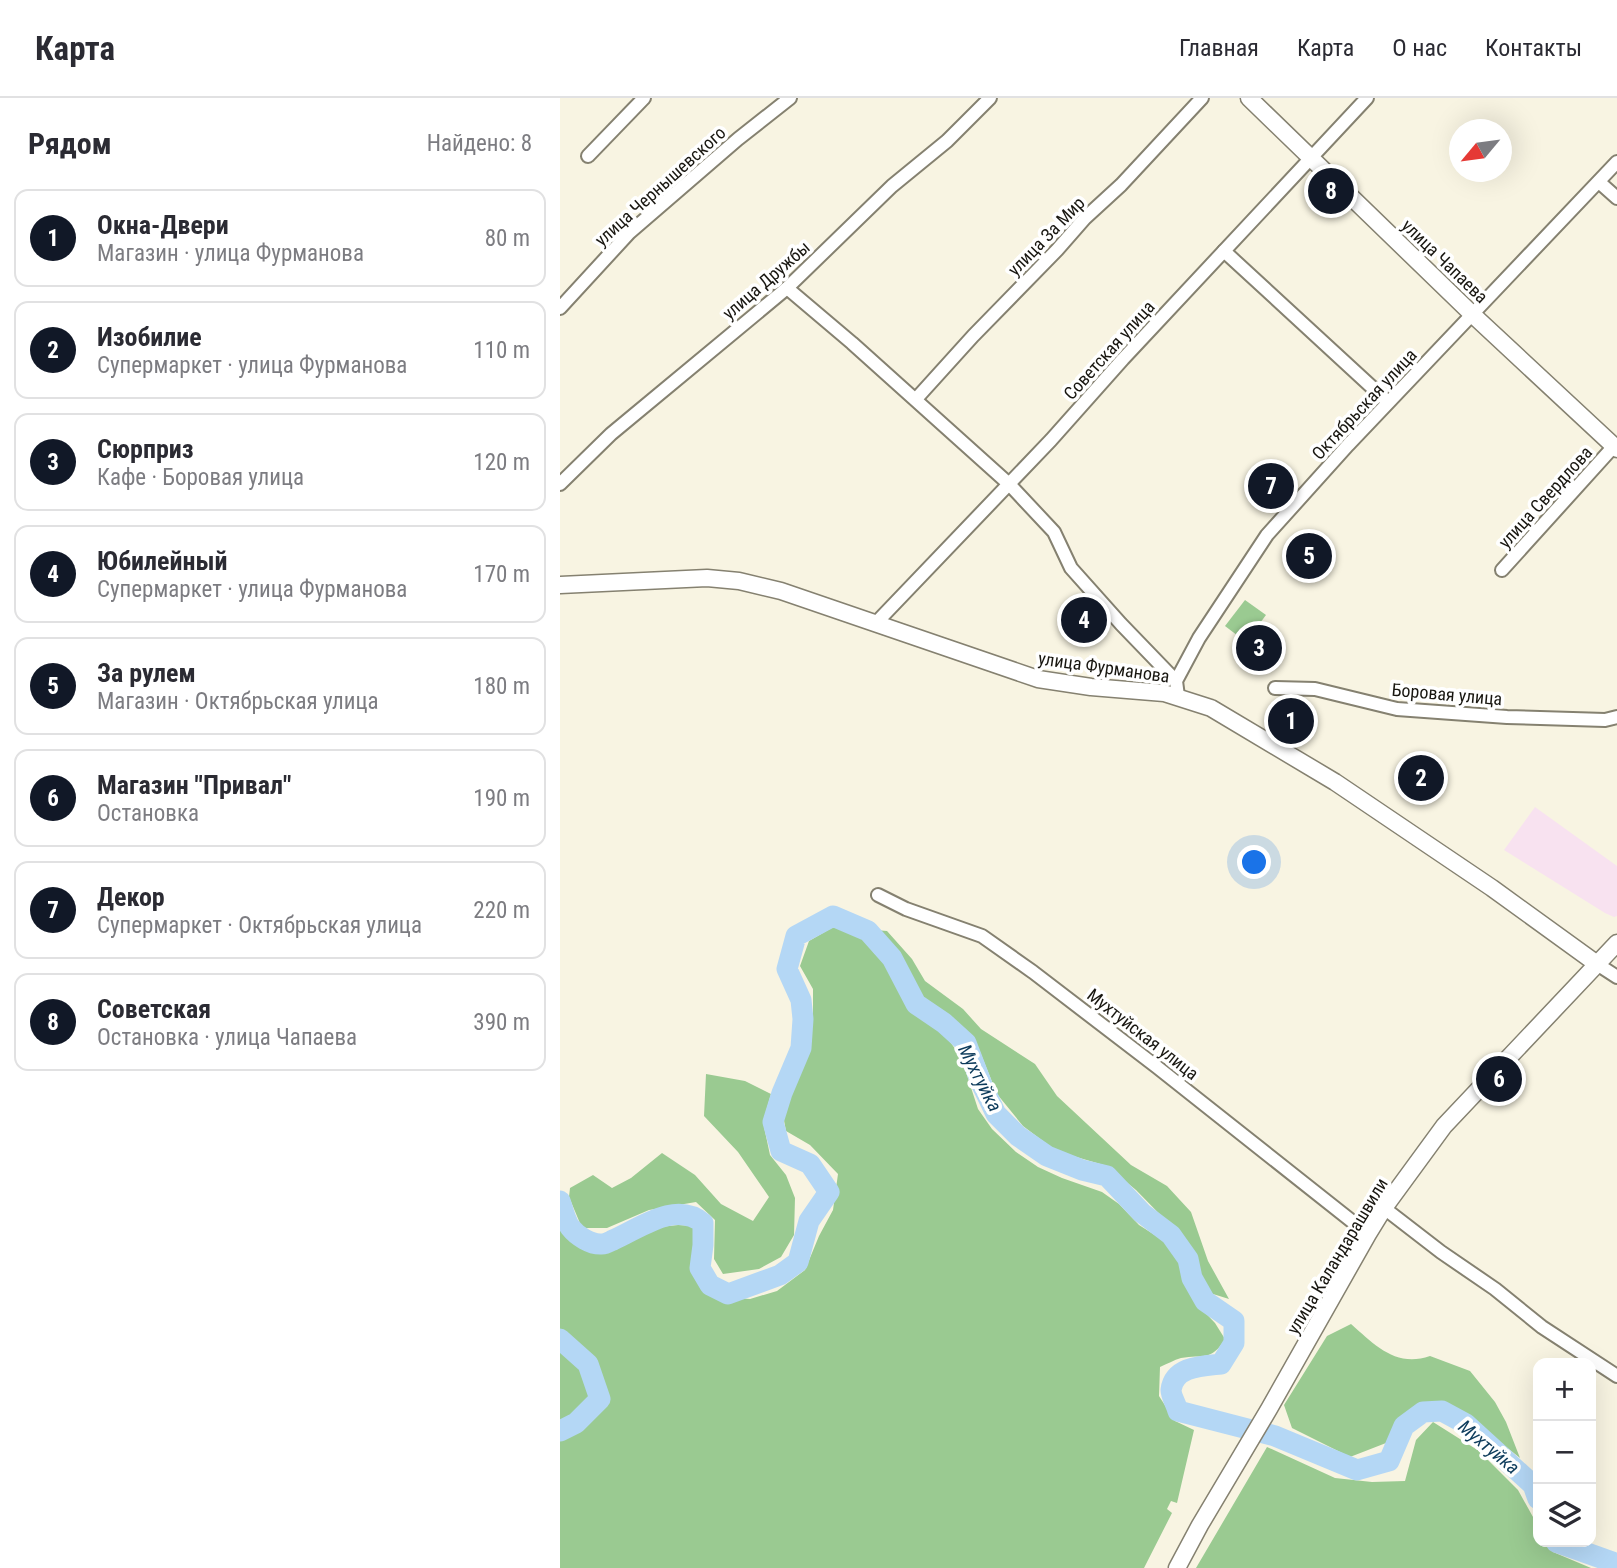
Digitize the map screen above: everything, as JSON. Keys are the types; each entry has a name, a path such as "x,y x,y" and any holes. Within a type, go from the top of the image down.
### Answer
{"main road":[{"name":"улица Чапаева","path":"1249,98 1472,314 1616,447"},
{"name":"улица Фурманова","path":"560,584 707,578 728,580 781,591 1038,679 1164,693 1177,689 1335,782 1492,888 1597,964"},
{"name":"улица Каландарашвили","path":"1177,1568 1384,1208 1444,1126 1617,943"}],"street":[{"path":"588,156 644,98"},
{"name":"улица Чернышевского","path":"560,308 629,233 790,98"},
{"name":"улица Дружбы","path":"560,484 611,434 787,288 892,186 947,141 990,98"},
{"name":"улица За Мир","path":"916,399 1084,218 1121,185 1202,98"},
{"name":"Советская улица","path":"875,624 1009,484 1367,98"},
{"name":"Октябрьская улица","path":"1177,689 1199,638 1267,535 1388,402 1617,162"},
{"path":"1600,181 1617,198"},
{"path":"1224,251 1388,402"},
{"path":"787,288 916,399 1009,484 1055,532 1071,568 1177,689"},
{"name":"улица Свердлова","path":"1502,570 1616,447"},
{"name":"Боровая улица","path":"1275,688 1315,688 1397,709 1519,717 1605,720 1617,717"},
{"name":"Мухтуйская улица","path":"878,895 906,909 982,936 1167,1074 1368,1234"},
{"name":"улица Фурманова","path":"1597,964 1617,977"},
{"path":"1384,1208 1542,1327 1617,1376"}],"shaded area":[{"path":"1535,807 1617,866 1617,916 1605,913 1504,850"}],"green space":[{"path":"1245,600 1266,615 1246,642 1225,626"},
{"path":"835,926 864,937 904,990 909,1004 919,1017 943,1032 961,1057 978,1109 992,1129 1016,1152 1038,1167 1102,1192 1119,1204 1139,1225 1172,1246 1194,1301 1215,1323 1225,1339 1211,1354 1181,1358 1160,1367 1159,1396 1175,1421 1194,1430 1177,1503 1171,1501 1167,1509 1172,1513 1144,1568 560,1568 560,1219 564,1233 581,1248 605,1252 650,1228 696,1226 696,1268 704,1288 718,1297 750,1299 777,1291 805,1270 833,1210 838,1174 810,1145 786,1131 783,1115 805,1063 813,1019 813,989 800,966 809,941"},
{"path":"875,930 887,931 912,959 925,981 963,1009 981,1029 1035,1064 1057,1096 1131,1165 1167,1186 1191,1212 1208,1261 1229,1299 1206,1289 1195,1258 1181,1236 1136,1190 1107,1166 1056,1151 1023,1126 997,1094 978,1047 921,997"},
{"path":"706,1074 745,1081 771,1094 763,1122 770,1155 786,1175 795,1198 794,1235 781,1257 759,1269 723,1274 714,1259 715,1220 696,1202 649,1210 607,1228 582,1228 569,1197 570,1188 593,1175 612,1188 631,1178 662,1153 695,1175 721,1204 753,1221 769,1197 738,1152 704,1116"},
{"path":"1351,1324 1378,1347 1396,1357 1418,1359 1430,1356 1470,1371 1495,1402 1520,1458 1474,1421 1421,1403 1386,1443 1350,1457 1292,1428 1284,1405 1327,1336"},
{"path":"1433,1422 1479,1451 1518,1490 1533,1517 1533,1547 1550,1547 1553,1552 1591,1568 1196,1568 1267,1447 1335,1478 1372,1482 1405,1481 1416,1440"}],"waterway":[{"name":"Мухтуйка","path":"560,1201 570,1227 584,1239 598,1244 608,1243 669,1215 681,1214 703,1223 700,1268 710,1285 728,1294 780,1275 798,1262 809,1221 829,1192 810,1164 781,1151 773,1122 801,1048 801,1000 787,969 796,936 833,916 868,931 892,958 916,1004 944,1023 966,1043 996,1114 1018,1136 1047,1156 1082,1170 1107,1176 1142,1213 1171,1235 1188,1259 1192,1278 1205,1301 1234,1321 1234,1343 1221,1364 1190,1369 1173,1382 1171,1392 1178,1411 1275,1436 1357,1470 1389,1461 1404,1426 1423,1412 1442,1411 1466,1424 1533,1485"},
{"name":"Мухтуйка","path":"560,1339 588,1364 600,1399 576,1423 560,1431"},
{"name":"Мухтуйка","path":"1570,1547 1612,1562 1617,1567"}],"place":[{"name":"Советская","path":"1331,191"},
{"name":"Декор","path":"1271,486"},
{"name":"За рулем","path":"1309,556"},
{"name":"Юбилейный","path":"1084,620"},
{"name":"Сюрприз","path":"1259,648"},
{"name":"Окна-Двери","path":"1291,721"},
{"name":"Изобилие","path":"1421,778"},
{"name":"Магазин \"Привал\"","path":"1499,1079"}]}
